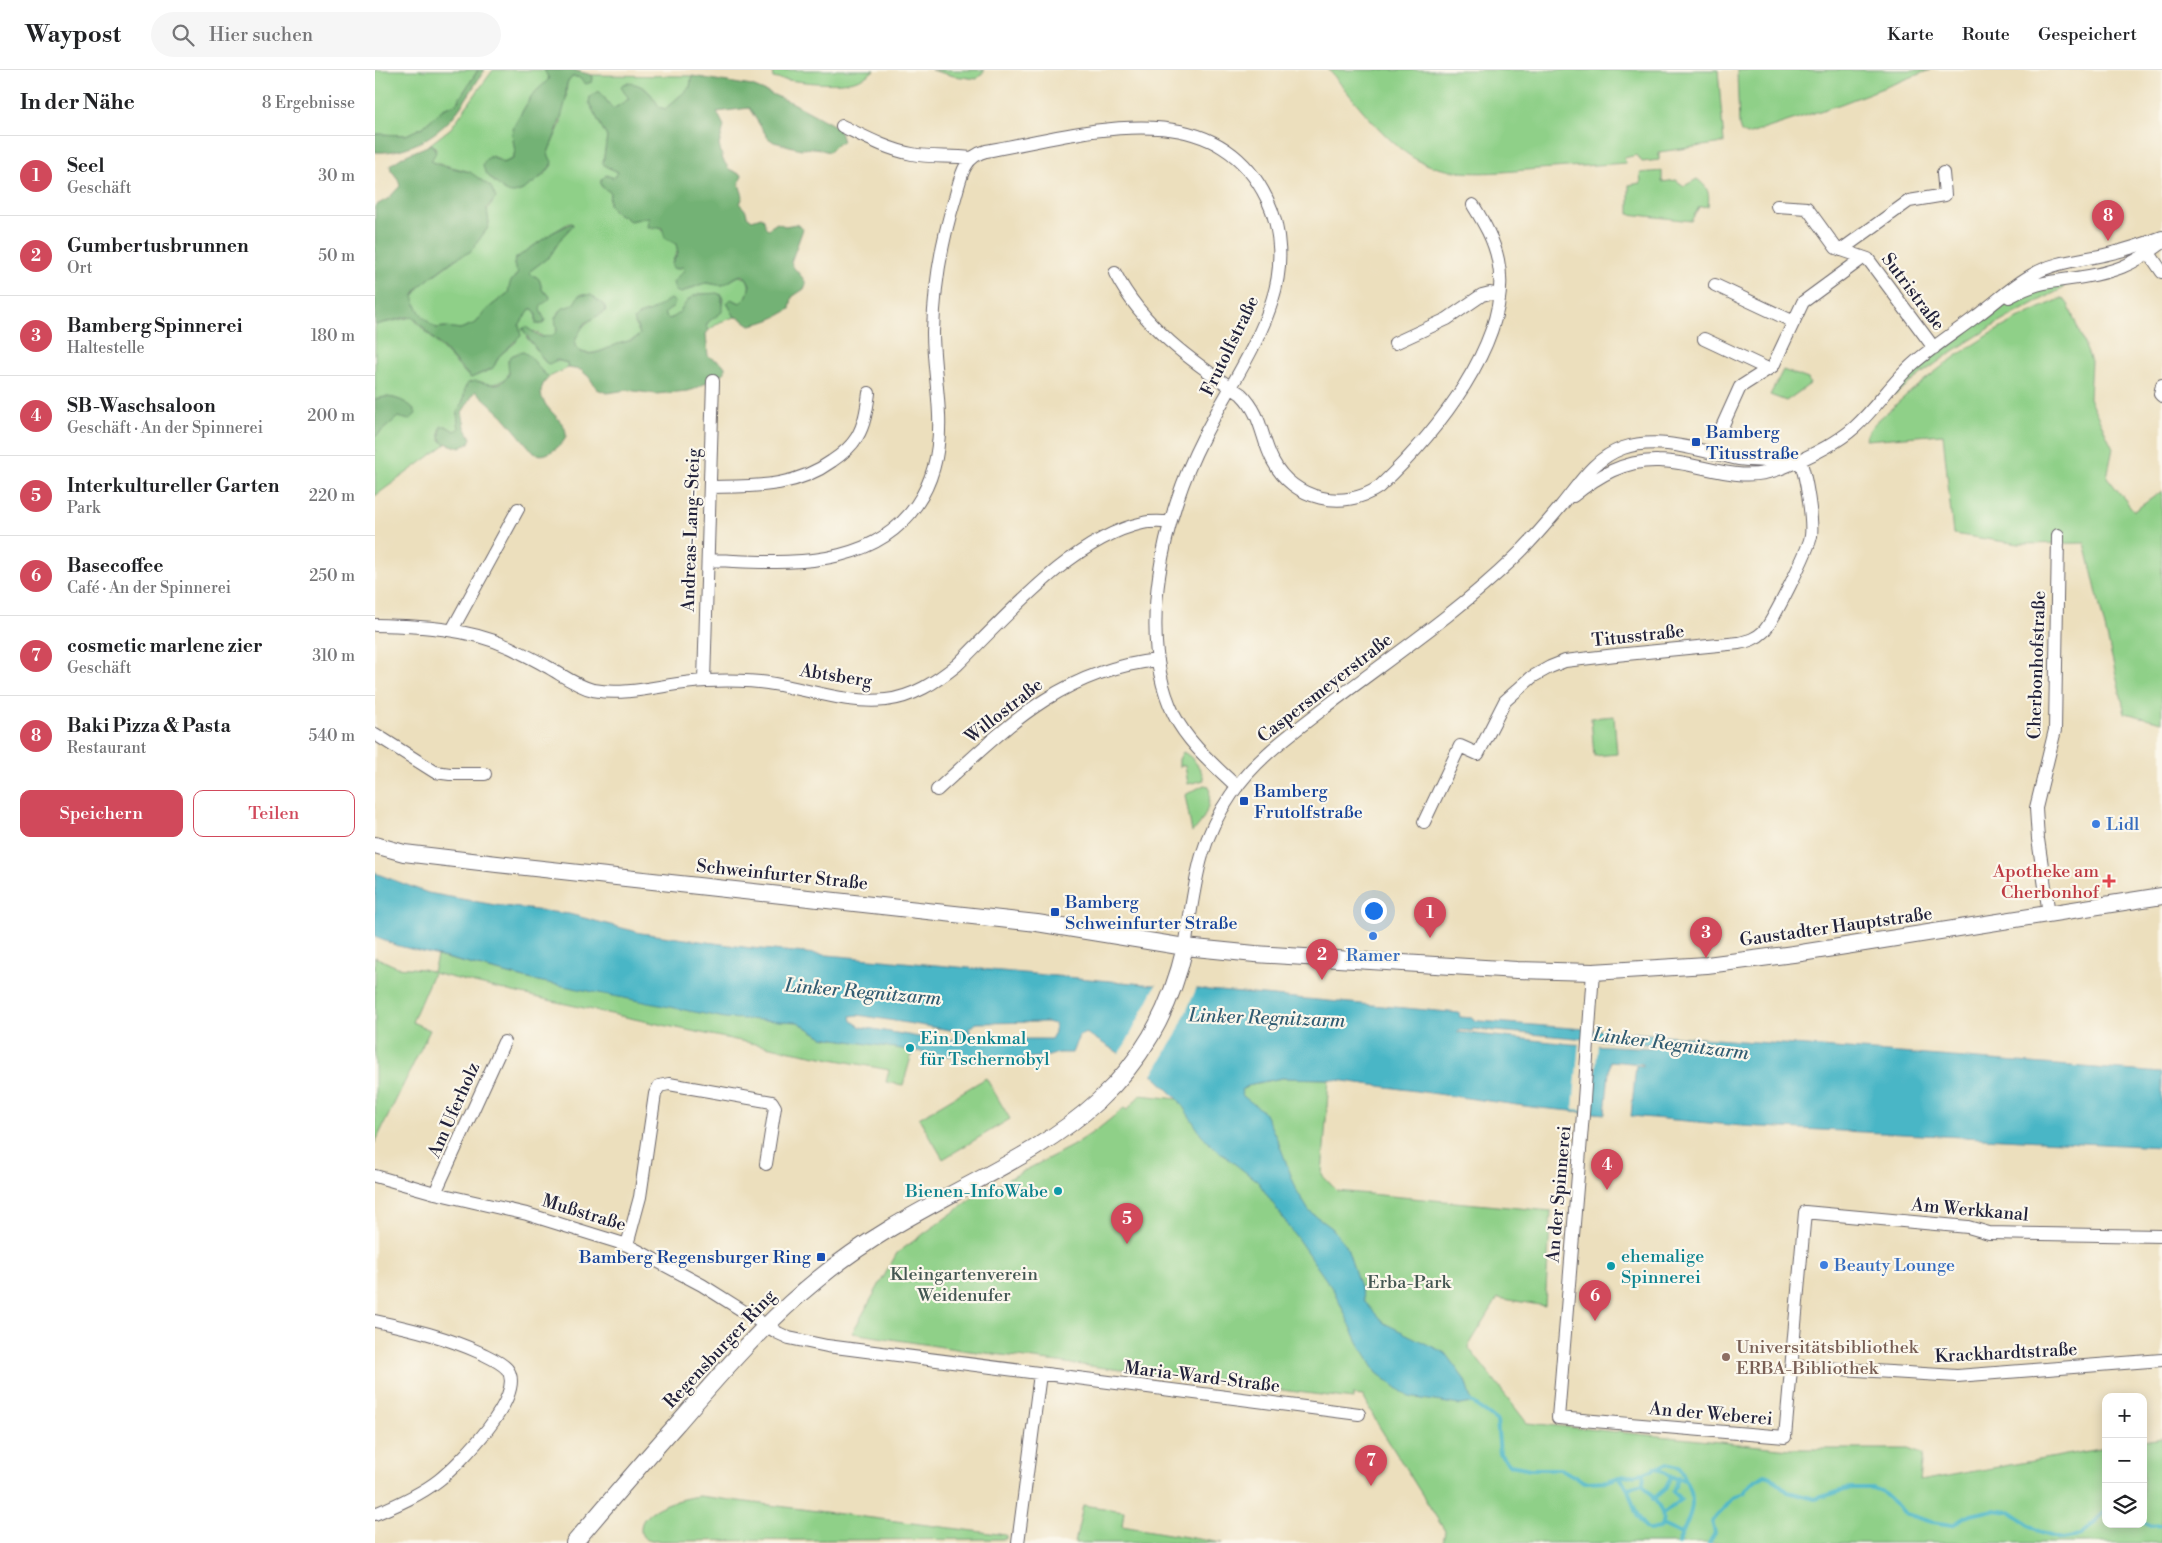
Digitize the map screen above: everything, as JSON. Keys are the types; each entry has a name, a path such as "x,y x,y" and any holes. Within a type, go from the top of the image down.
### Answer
{"street":[{"name":"Frutolfstraße","path":"842,126 885,147 913,155 971,158 978,153 1084,132 1153,127 1181,131 1203,137 1224,147 1256,180 1275,215 1280,256 1273,300 1266,319 1193,458 1169,522 1156,603 1159,660 1167,696 1180,725 1209,760 1237,787"},
{"path":"708,560 819,559 847,553 876,542 895,530 923,496 933,476 938,449 939,416 933,336 938,277 951,210 964,167 971,158"},
{"path":"1841,250 1909,201 1945,196 1943,173"},
{"path":"1115,273 1124,291 1152,324 1186,356 1241,394 1256,412 1274,464 1294,484 1306,493 1318,498 1344,500 1361,497 1379,487 1401,466 1447,412 1463,388 1492,330 1499,295 1499,262 1495,246 1473,205"},
{"name":"Sutristraße","path":"1777,206 1807,208 1836,248 1867,260 1934,348"},
{"name":"Caspersmeyerstraße","path":"1563,504 1600,476 1625,465 1659,460 1720,473 1744,475 1781,469 1800,461 1839,439 1856,426 1901,376 2007,291 2034,273 2162,237"},
{"name":"Caspersmeyerstraße","path":"1991,305 2032,286 2081,278 2122,267 2149,253 2162,243"},
{"path":"2149,253 2162,272"},
{"name":"Sutristraße","path":"1721,429 1740,387 1773,366 1803,302 1863,258"},
{"path":"1715,285 1794,322"},
{"path":"1395,343 1447,319 1482,295 1490,293 1499,295"},
{"path":"1704,339 1768,369"},
{"name":"Andreas-Lang-Steig","path":"704,681 713,381"},
{"path":"2162,385 2160,394 2162,396"},
{"path":"710,487 778,484 809,476 825,467 850,447 857,437 864,421 869,393"},
{"name":"Caspersmeyerstraße","path":"1185,947 1202,850 1221,810 1237,787 1286,739 1487,583 1523,550 1563,504 1581,479 1603,459 1625,448 1640,444 1659,443 1740,459 1800,461"},
{"name":"Titusstraße","path":"1424,822 1460,746 1478,754 1505,701 1532,676 1565,662 1749,641 1763,633 1773,619 1811,536 1804,471 1800,461"},
{"path":"452,630 518,509"},
{"name":"Abtsberg","path":"375,626 452,630 478,636 506,646 546,665 580,686 593,690 639,690 704,681 773,684 864,701 887,700 905,696 941,678 957,665 1045,579 1076,555 1105,538 1128,528 1143,523 1169,522"},
{"name":"Cherbonhofstraße","path":"2049,914 2038,839 2036,808 2055,730 2058,535"},
{"name":"Willostraße","path":"937,790 1023,714 1062,689 1106,670 1128,664 1159,660"},
{"path":"375,734 435,772 485,774"},
{"name":"Schweinfurter Straße","path":"375,845 404,852 497,864 1037,923 1185,947"},
{"name":"Gaustadter Hauptstraße","path":"1185,947 1324,959 1517,970 1593,972 1699,966 1758,959 2162,896"},
{"name":"Regensburger Ring","path":"574,1543 765,1325 820,1277 863,1244 898,1222 1042,1144 1085,1114 1116,1084 1151,1037 1167,1005 1185,947"},
{"name":"An der Spinnerei","path":"1558,1418 1593,972"},
{"name":"Am Uferholz","path":"435,1193 504,1042"},
{"path":"627,1245 640,1197 655,1094 659,1086 669,1084 772,1102 775,1107 766,1164"},
{"name":"Mußstraße","path":"375,1176 435,1193 527,1214 627,1245 702,1285 765,1325"},
{"name":"An der Weberei","path":"1558,1418 1785,1438 1805,1212"},
{"name":"Am Werkkanal","path":"1805,1212 1968,1227 1989,1233 2162,1236"},
{"path":"375,1321 420,1330 457,1342 494,1360 507,1369 511,1382 510,1390 495,1419 457,1464 440,1480 419,1493 375,1514"},
{"name":"Maria-Ward-Straße","path":"765,1325 789,1338 822,1346 1359,1414"},
{"name":"Krackhardtstraße","path":"1791,1366 1957,1376 2162,1360"},
{"path":"1018,1540 1040,1374"}],"green space":[{"path":"375,70 478,70 456,104 443,109 423,127 406,135 375,134"},
{"path":"478,70 485,70 459,109 441,128 424,140 405,148 395,151 375,152 375,134 406,135 423,127 443,109 456,104"},
{"path":"493,70 544,70 549,75 548,81 532,95 519,117 512,134 515,151 513,159 503,163 495,157 488,157 483,165 486,172 497,184 521,191 544,175 552,165 548,154 561,123 567,83 572,77 578,77 584,83 593,79 592,75 692,76 690,87 665,109 659,107 646,90 633,84 626,83 629,99 613,109 599,91 590,97 589,103 607,137 603,163 605,166 618,172 614,178 608,176 601,180 601,186 610,192 609,204 616,212 630,221 649,217 648,222 652,229 658,227 663,230 669,239 676,244 678,250 673,260 675,269 683,267 684,270 681,293 704,283 723,285 739,276 746,278 749,290 740,303 734,300 727,303 735,317 720,322 709,330 706,326 708,322 721,309 723,299 720,294 698,294 690,298 678,315 669,319 664,314 671,299 654,310 638,315 635,324 640,334 635,338 602,351 590,353 579,350 575,346 575,340 584,326 593,318 603,313 603,304 598,302 595,297 581,294 573,306 558,312 556,334 545,338 534,331 526,337 538,350 544,361 564,362 567,363 568,368 549,377 523,352 513,355 508,360 509,371 507,378 493,384 478,381 465,388 463,401 457,413 459,429 454,431 446,426 440,429 440,440 446,444 375,496 375,437 395,418 415,410 397,399 387,397 375,399 375,325 412,317 468,376 471,378 490,370 495,365 499,356 516,342 519,325 530,309 533,309 536,313 536,321 539,325 545,320 539,310 542,303 550,298 543,291 539,279 531,275 530,271 550,256 562,237 573,225 569,223 515,259 514,265 518,273 512,280 508,293 491,306 476,323 460,329 436,328 424,318 418,309 414,295 422,284 475,245 487,229 489,223 486,211 492,204 488,185 467,171 433,162 431,159 436,149 432,144 429,145 451,128"},
{"path":"544,70 573,70 592,75 593,79 592,82 586,84 578,77 572,77 567,83 566,101 548,154 552,162 550,166 529,186 523,190 510,193 502,189 488,175 483,165 486,159 492,156 503,163 513,159 515,151 512,134 514,126 532,95 549,79"},
{"path":"772,70 874,70 865,77 854,81 828,84 773,78"},
{"path":"931,70 985,70 977,79"},
{"path":"1329,70 1718,70 1724,143 1659,152 1659,160 1642,162 1637,155 1624,158 1626,163 1477,173 1446,170 1417,160 1393,143"},
{"path":"1737,70 1930,70 1841,104 1747,135 1741,132 1739,126"},
{"path":"692,76 752,86 793,103 839,128 843,142 838,143 829,152 815,148 801,149 774,142 768,138 749,108 717,112 724,126 719,145 723,160 729,169 742,175 739,184 743,196 740,204 746,211 747,216 752,220 761,217 764,219 765,226 768,229 777,223 785,226 796,224 803,229 791,262 805,281 804,289 792,297 790,309 760,323 750,325 735,317 727,303 731,299 740,303 747,296 750,285 744,276 737,276 722,285 707,283 681,293 675,291 673,282 684,270 683,267 675,269 672,267 672,263 678,253 676,244 665,238 662,228 648,228 649,217 630,221 616,212 609,204 610,192 601,186 601,180 606,175 614,178 618,172 605,166 603,163 607,137 589,103 590,97 599,91 613,109 629,99 621,86 629,83 645,89 659,107 665,109 690,87"},
{"path":"432,144 436,152 431,161 436,164 470,172 491,187 496,198 487,208 489,223 487,229 470,252 455,259 431,277 418,288 414,295 414,300 421,313 436,328 460,329 476,323 486,310 508,293 510,283 518,273 514,265 515,259 552,233 572,223 573,225 562,237 550,256 530,271 531,275 539,279 543,291 550,298 543,304 540,310 545,320 543,324 536,324 536,313 533,309 530,309 519,325 521,336 499,356 493,368 471,378 414,318 407,317 375,325 375,206 389,198 400,186 390,165 404,156"},
{"path":"1662,171 1662,182 1676,180 1684,186 1697,179 1704,185 1709,197 1708,206 1699,207 1691,221 1629,214 1629,185 1641,183 1640,173"},
{"path":"2063,284 2064,288 2019,311 1977,336 1935,364 1895,395 1894,393 1909,377 1933,356 1992,313 2025,294"},
{"path":"717,293 722,296 722,312 708,322 706,326 709,330 706,334 708,356 722,363 725,367 725,372 688,391 656,394 627,390 607,393 597,389 589,377 581,370 568,368 567,363 557,360 549,364 546,363 522,329 526,327 541,337 553,336 557,330 555,318 563,308 573,305 579,295 591,295 605,306 606,311 585,323 576,338 575,346 579,351 585,353 596,353 636,338 640,334 634,320 668,300 671,299 675,302 673,307 664,314 669,319 677,315 692,297 701,294"},
{"path":"2063,298 2068,304 2091,361 2089,398 2113,448 2107,477 2134,511 2162,491 2162,722 2125,713 2085,543 2019,544 1953,534 1943,434 1866,440 1869,430 1877,422 1914,389 1954,358 1994,332"},
{"path":"523,352 531,357 549,377 543,386 541,396 545,404 564,427 566,434 563,442 548,453 541,455 534,453 503,416 476,391 462,412 465,427 471,438 469,443 460,448 442,442 440,436 441,426 446,426 454,431 459,429 457,413 463,401 465,388 468,383 475,381 498,384 502,382 509,374 508,365 510,357"},
{"path":"1783,370 1808,379 1810,384 1786,401 1770,395"},
{"path":"385,397 404,402 415,410 416,414 409,420 398,417 375,437 375,399"},
{"path":"1614,716 1617,754 1594,756 1591,718"},
{"path":"1183,752 1196,764 1204,780 1188,784 1185,766 1179,766 1179,759"},
{"path":"1204,785 1209,786 1210,792 1207,811 1201,823 1192,832 1185,795"},
{"path":"437,956 533,980 773,1020 798,1022 822,1037 913,1050 903,1085 886,1082 889,1070 546,1000 433,973 412,1022 430,1030 375,1143 375,957 397,967 423,969 433,972"},
{"path":"986,1078 1010,1119 943,1159 919,1118"},
{"name":"Erba-Park","path":"1282,1078 1329,1079 1322,1175 1337,1191 1551,1211 1545,1306 1498,1298 1468,1347 1527,1423 1790,1449 1908,1449 1922,1454 1919,1481 2102,1449 2102,1528 2147,1528 2147,1440 2162,1438 2162,1543 1443,1543 1445,1531 1377,1423 1363,1396 1353,1395 1353,1399 962,1350 852,1333 897,1253 976,1196 1072,1146 1098,1129 1124,1108 1127,1110 1140,1095 1178,1099 1241,1090 1252,1084"},
{"path":"699,1496 1006,1535 1006,1539 651,1541 643,1536 641,1532 642,1522 654,1510 673,1502"},
{"path":"1083,1505 1124,1511 1122,1526 1222,1543 1075,1543"}],"water":[{"name":"Linker Regnitzarm","path":"375,873 428,893 495,905 569,914 641,933 751,948 1459,1013 1460,1017 1473,1018 1480,1021 2162,1073 2162,1147 1742,1126 1631,1116 1636,1065 1643,1066 1643,1064 1610,1061 1605,1114 1539,1108 1329,1079 1282,1078 1252,1084 1241,1090 1243,1096 1264,1112 1278,1141 1297,1191 1309,1211 1332,1228 1346,1245 1365,1302 1384,1323 1445,1353 1465,1380 1472,1403 1460,1405 1409,1397 1377,1373 1358,1342 1334,1291 1258,1182 1212,1146 1201,1134 1178,1099 1150,1072 1086,1033 1079,1036 1072,1053 988,1062 822,1037 798,1022 725,1018 533,980 395,945 375,937","holes":["858,1015 956,1031 959,1036 948,1042 861,1027 852,1021 851,1016","1046,1022 1055,1024 1055,1032 1051,1039 972,1038 969,1028 977,1023","1473,1029 1656,1045 1655,1048 1570,1044 1457,1032 1459,1030 1472,1031"]}],"pier":[{"path":"1157,983 1197,987 1176,1035 1151,1077 1117,1056 1126,1043"},
{"path":"1579,1042 1598,1044 1592,1111 1573,1109"}],"waterway":[{"path":"1470,1401 1497,1421 1500,1454 1510,1465 1531,1469 1561,1469 1585,1482 1608,1481 1619,1477 1628,1490 1638,1518 1649,1530 1660,1528 1663,1516 1658,1505 1643,1484 1644,1473 1666,1464 1679,1467 1690,1490 1692,1505 1678,1543"},
{"path":"1655,1467 1675,1478 1686,1480"},
{"path":"1619,1477 1644,1473"},
{"path":"1709,1543 1715,1533 1712,1522 1714,1519 1728,1505 1732,1498 1744,1493 1751,1484 1765,1475 1771,1477 1788,1492 1815,1499 1851,1488 1873,1488 1881,1491 1906,1514 1932,1522 1952,1525 1971,1515 1993,1510 2011,1512 2041,1533 2062,1539 2080,1536 2102,1515"},
{"path":"1653,1499 1666,1488 1671,1476"},
{"path":"1663,1514 1681,1500 1673,1491 1679,1478"},
{"path":"1628,1488 1643,1484"},
{"path":"2147,1524 2151,1526 2162,1525"},
{"path":"1662,1525 1682,1534"}],"place":[{"name":"Baki Pizza & Pasta","path":"2108,241"},
{"name":"Bamberg Titusstraße","path":"1696,442"},
{"name":"Bamberg Frutolfstraße","path":"1244,801"},
{"name":"Lidl","path":"2096,824"},
{"name":"Apotheke am Cherbonhof","path":"2109,881"},
{"name":"Bamberg Schweinfurter Straße","path":"1055,912"},
{"name":"Ramer","path":"1373,936"},
{"name":"Seel","path":"1430,938"},
{"name":"Bamberg Spinnerei","path":"1706,958"},
{"name":"Gumbertusbrunnen","path":"1322,980"},
{"name":"Ein Denkmal für Tschernobyl","path":"910,1048"},
{"name":"SB-Waschsaloon","path":"1607,1190"},
{"name":"Bienen-InfoWabe","path":"1058,1191"},
{"name":"Interkultureller Garten","path":"1127,1244"},
{"name":"Bamberg Regensburger Ring","path":"821,1257"},
{"name":"Beauty Lounge","path":"1824,1265"},
{"name":"ehemalige Spinnerei","path":"1611,1266"},
{"name":"Basecoffee","path":"1595,1321"},
{"name":"Universitätsbibliothek ERBA-Bibliothek","path":"1726,1357"},
{"name":"cosmetic marlene zier","path":"1371,1486"}],"park label":[{"name":"Kleingartenverein Weidenufer","path":"964,1284"}]}
